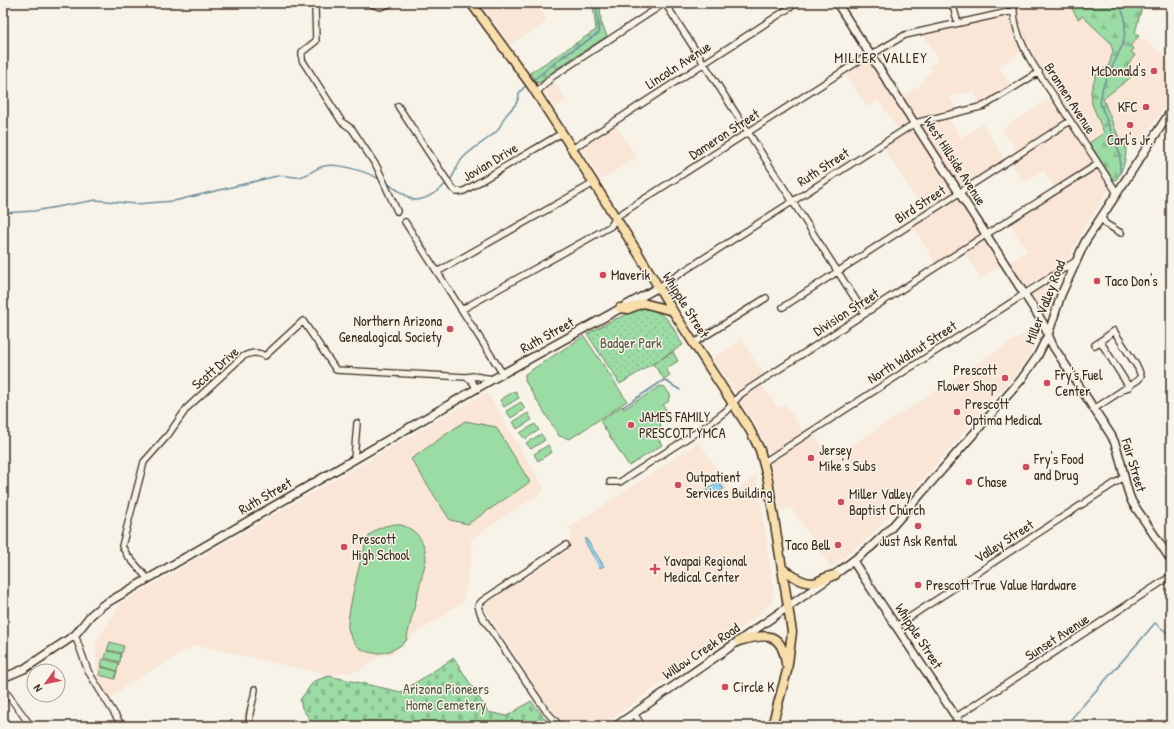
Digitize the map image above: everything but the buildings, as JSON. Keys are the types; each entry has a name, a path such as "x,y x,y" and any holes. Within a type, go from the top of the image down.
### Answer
{"main road":[{"name":"Whipple Street","path":"471,3 536,93 616,217 673,311 750,430 764,462 783,569 792,632 787,671 772,726"},
{"path":"620,308 628,309 643,303 673,311"},
{"path":"783,569 798,579 806,582 816,582 827,576 835,575"},
{"path":"739,641 760,635 772,638 782,647 787,671"}],"street":[{"path":"318,3 315,8 316,41 302,52 302,60 342,122 352,129 377,167 397,211"},
{"path":"369,3 380,7 392,3"},
{"path":"536,93 552,77 665,3 792,203 865,314"},
{"name":"Lincoln Avenue","path":"572,149 797,3"},
{"name":"West Hillside Avenue","path":"837,3 1043,322 1048,335"},
{"path":"952,3 958,23"},
{"path":"1013,11 1014,3"},
{"name":"Dameron Street","path":"461,310 608,228 611,226 616,217 865,57 905,35 1013,11"},
{"name":"Brannen Avenue","path":"1013,11 1017,29 1023,45 1117,193"},
{"name":"Ruth Street","path":"75,636 90,615 103,605 503,374 659,287 915,123 984,106 1039,72"},
{"name":"Jovian Drive","path":"398,106 452,188 457,192 464,191 562,133"},
{"name":"Miller Valley Road","path":"800,599 853,562 891,528 1021,380 1037,357 1048,335 1074,262 1085,242 1171,111"},
{"name":"Bird Street","path":"783,307 1070,121"},
{"name":"Division Street","path":"610,482 620,482 688,438 726,411 732,402 746,391 987,234 1098,164"},
{"path":"437,272 594,183"},
{"path":"1101,217 1106,224 1122,233"},
{"path":"405,222 503,374"},
{"name":"North Walnut Street","path":"764,462 1074,262"},
{"path":"694,343 766,298"},
{"name":"Scott Drive","path":"148,579 122,546 144,462 168,435 184,413 242,357 250,353 261,353 265,356 303,321 336,370 466,377 473,376 493,380"},
{"path":"1094,409 1129,387 1141,376 1138,368 1114,331 1097,343 1129,387"},
{"name":"Fair Street","path":"1048,335 1053,346 1117,447 1127,491 1132,502 1171,560"},
{"path":"466,377 472,380 477,389"},
{"path":"354,460 357,423"},
{"name":"Valley Street","path":"896,626 1124,477"},
{"path":"560,726 546,711 481,615 478,606 482,600 566,545"},
{"name":"Whipple Street","path":"853,562 962,726"},
{"name":"Sunset Avenue","path":"956,717 1171,576"},
{"name":"Willow Creek Road","path":"616,726 800,599"},
{"path":"3,678 24,669 75,636 88,672 122,726"},
{"path":"3,688 31,726"},
{"path":"250,726 248,718 254,700 255,689"},
{"path":"634,713 642,726"}],"shaded area":[{"path":"480,3 536,3 548,21 510,45"},
{"path":"1015,3 1050,3 1054,8 1061,3 1068,3 1078,19 1082,16 1110,42 1114,51 1109,65 1096,75 1097,119 1104,133 1089,143 1031,55 1021,32 1015,12"},
{"path":"1007,15 1011,18 1023,51 998,66 1011,85 979,104 975,92 949,96 957,109 915,118 901,97 925,82 923,78 933,71 929,65 939,60 923,34"},
{"path":"1139,36 1171,61 1171,97 1136,149 1118,136 1103,99 1131,77 1128,65 1131,52 1130,46"},
{"path":"865,61 870,62 907,121 906,124 898,129 878,100 867,107 845,73"},
{"path":"553,80 566,100 554,108 544,90"},
{"path":"1051,98 1064,120 1017,151 1002,129"},
{"path":"948,117 961,138 983,124 1005,159 963,186 958,185 920,127 921,124"},
{"path":"615,124 637,157 601,180 582,149 583,146"},
{"path":"1066,127 1072,129 1092,160 1091,164 1055,188 1043,170 1023,182 1011,163"},
{"path":"909,131 914,132 952,189 951,194 924,211 883,147"},
{"path":"1094,170 1098,171 1109,189 1083,230 1066,262 1027,286 1023,285 1008,263 1027,251 1010,224"},
{"path":"955,199 959,200 981,235 936,263 912,226"},
{"path":"981,240 985,240 1001,265 981,278 963,251"},
{"path":"1058,278 1047,316 1044,317 1031,295 1054,279"},
{"path":"1039,324 1040,333 1029,355 1017,373 876,531 831,568 795,513 790,508 780,510 771,462 773,459 813,432 830,459"},
{"path":"742,340 764,375 735,392 712,359"},
{"path":"761,383 778,408 785,404 803,432 773,452 767,450 758,429 740,402 742,397"},
{"name":"Prescott High School","path":"487,392 545,490 471,539 472,555 463,602 412,636 394,653 379,657 359,671 329,675 196,645 128,684 109,699 97,677 95,643 121,603"},
{"name":"Yavapai Regional Medical Center","path":"699,442 732,492 757,476 773,586 772,602 762,612 601,726 566,726 549,707 484,608 486,604 567,551 572,535 569,528"}],"green space":[{"path":"593,3 600,3 601,22 607,36 556,69 543,81 537,83 530,73 596,30"},
{"path":"1077,3 1143,3 1135,33 1139,36 1130,46 1134,49 1131,52 1135,55 1128,65 1131,77 1103,99 1118,136 1125,141 1125,162 1116,180 1112,179 1089,143 1104,133 1092,104 1091,91 1096,75 1109,65 1113,51 1110,42 1082,16 1078,19 1071,7"},
{"name":"Badger Park","path":"643,308 652,310 664,316 683,345 620,384 587,334 613,320"},
{"path":"584,336 627,401 570,439 559,436 525,381 525,374"},
{"path":"673,352 678,361 666,369 670,375 664,379 653,364"},
{"name":"JAMES FAMILY PRESCOTT YMCA","path":"660,386 664,386 671,396 668,398 669,401 663,405 670,416 660,422 661,429 656,435 662,445 629,466 600,421 622,406 624,409"},
{"path":"515,391 519,398 504,407 500,400"},
{"path":"521,402 525,409 511,418 506,411"},
{"path":"528,413 532,420 517,429 513,422"},
{"path":"465,421 496,427 530,482 468,524 450,520 411,459"},
{"path":"535,424 539,430 525,439 520,433"},
{"path":"541,434 545,440 531,449 526,443"},
{"path":"548,445 552,452 538,461 534,454"},
{"path":"396,524 414,531 422,541 426,560 406,641 389,651 372,653 357,646 348,628 352,597 359,566 369,536 381,527"},
{"path":"110,642 124,646 122,653 107,650"},
{"path":"107,651 121,654 120,662 105,658"},
{"name":"Arizona Pioneers Home Cemetery","path":"454,658 488,712 507,716 531,701 551,726 314,726 302,708 300,700 314,681 329,676 401,692"},
{"path":"103,659 119,663 117,671 101,666"},
{"path":"101,667 117,671 115,679 99,675"}],"water":[{"path":"719,481 724,489 710,498 705,491"},
{"path":"586,538 604,566 600,568 585,542"}],"waterway":[{"path":"532,81 562,57 599,33 596,3"},
{"path":"1119,3 1125,18 1123,44 1103,86 1100,103 1120,154 1120,174"},
{"path":"388,184 413,200 423,199 438,191 450,180 464,157 498,130 505,116 517,102 519,93 527,84"},
{"path":"3,213 34,211 96,200 136,204 174,201 277,176 283,175 301,177 321,167 330,165 353,169 381,180"},
{"path":"623,407 664,380 680,390"},
{"path":"1065,726 1155,623 1171,636"}],"place":[{"name":"McDonald's","path":"1154,71"},
{"name":"KFC","path":"1146,107"},
{"name":"Carl's Jr.","path":"1130,125"},
{"name":"Maverik","path":"603,275"},
{"name":"Taco Don's","path":"1097,281"},
{"name":"Northern Arizona Genealogical Society","path":"450,329"},
{"name":"Prescott Flower Shop","path":"1005,378"},
{"name":"Fry's Fuel Center","path":"1047,383"},
{"name":"Prescott Optima Medical","path":"957,412"},
{"name":"JAMES FAMILY PRESCOTT YMCA","path":"631,425"},
{"name":"Jersey Mike's Subs","path":"811,458"},
{"name":"Fry's Food and Drug","path":"1026,467"},
{"name":"Chase","path":"969,482"},
{"name":"Outpatient Services Building","path":"678,485"},
{"name":"Miller Valley Baptist Church","path":"841,502"},
{"name":"Just Ask Rental","path":"918,526"},
{"name":"Taco Bell","path":"838,545"},
{"name":"Prescott High School","path":"344,547"},
{"name":"Yavapai Regional Medical Center","path":"655,569"},
{"name":"Prescott True Value Hardware","path":"918,585"},
{"name":"Circle K","path":"725,687"}],"district":[{"name":"MILLER VALLEY","path":"881,58"}]}
